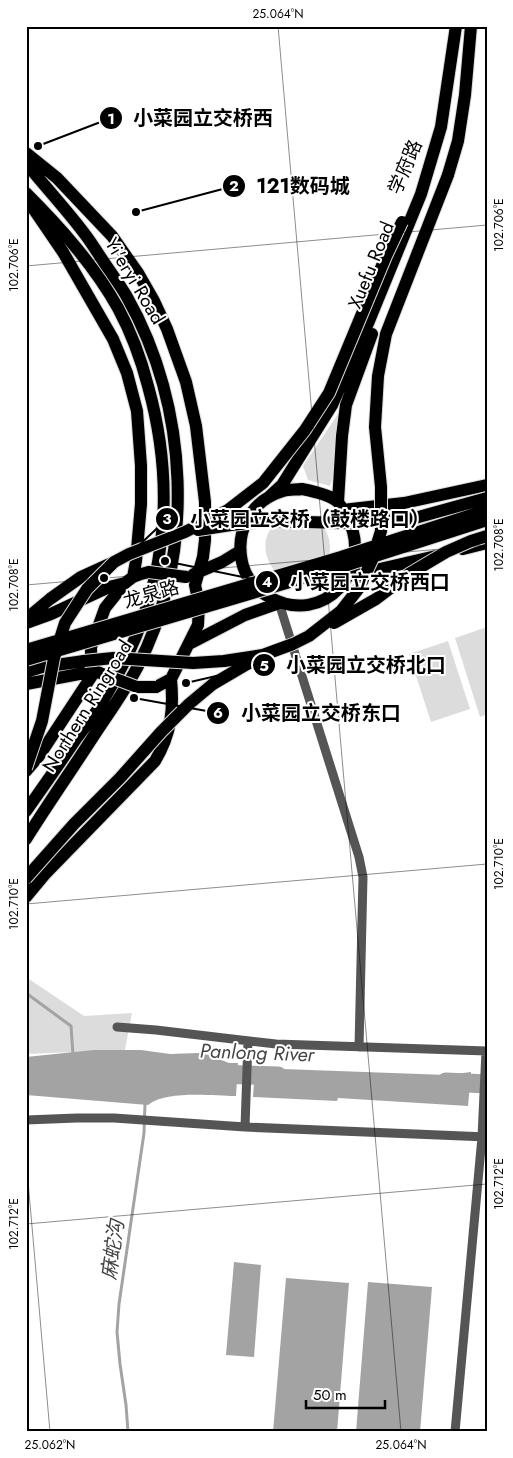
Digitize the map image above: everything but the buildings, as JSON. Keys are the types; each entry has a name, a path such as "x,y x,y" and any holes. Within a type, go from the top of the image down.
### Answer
{"main road":[{"name":"Xuefu Road","path":"269,497 282,485 332,405 421,194 441,126 456,26"},
{"name":"学府路","path":"340,506 342,436 346,405 375,324 428,197 448,128 464,26"},
{"path":"309,636 341,611 359,588 372,560 381,531 381,487 375,427 378,376 386,334 448,175 458,141 465,95 471,26"},
{"name":"学府路","path":"186,532 228,510 264,483 305,430 329,393 386,256 425,171 441,126"},
{"path":"26,153 57,178 112,236 138,273 154,301 167,329 186,382 196,426 205,502 204,551 193,578 199,604 198,625 171,680 173,699 164,745 155,761 46,873 26,897"},
{"name":"Yi'eryi Road","path":"26,163 86,236 127,296 150,344 166,394 176,448 178,501 173,557"},
{"name":"Yi'eryi Road","path":"26,193 54,221 92,268 118,309 141,359 156,414 163,465 164,512 158,561"},
{"path":"26,198 63,252 109,331 127,373 137,411 141,466 141,504 136,562 129,580 105,608 91,647 91,657 97,672"},
{"path":"340,506 404,503 487,485"},
{"path":"302,489 320,493 340,506 352,526 356,542 355,560 348,577 336,592 318,602 299,606 279,603 260,592 249,580 242,565 240,551 241,534 247,519 256,506 269,497 285,490 302,489"},
{"path":"26,621 50,599 81,577 129,554 186,532 267,521 344,523 415,518 487,498"},
{"name":"龙泉路","path":"26,650 341,558 487,510"},
{"name":"龙泉路","path":"26,660 344,566 487,520"},
{"path":"26,878 161,732 189,704 213,684 263,655 293,644 343,619 376,599 409,574 446,552 487,536"},
{"path":"348,577 487,543"},
{"path":"204,551 208,558 214,562 222,562"},
{"path":"26,621 51,614 141,574 150,572 193,578 240,551"},
{"name":"Northern Ringroad","path":"26,839 118,700 138,666 154,630 173,557"},
{"name":"Northern Ringroad","path":"26,810 102,703 129,650 152,591 158,561"},
{"path":"26,770 42,721 54,658 65,623 87,589 114,562"},
{"path":"190,643 245,615 279,603"},
{"path":"26,672 42,667 113,658 193,662 224,661 263,655"},
{"path":"26,770 39,756 97,672"},
{"path":"26,684 97,672 136,687 156,688 171,680"}],"street":[{"path":"279,603 359,857 363,877 359,1047"},
{"path":"117,1027 279,1044 486,1051 484,1137 455,1432"},
{"path":"245,1127 248,1041"},
{"path":"26,1120 77,1118 139,1120 245,1127 484,1137"}],"shaded area":[{"path":"338,414 340,415 333,476 330,486 308,480 303,466"},
{"path":"293,514 310,517 323,526 329,540 329,557 275,571 269,563 266,554 265,545 267,537 276,523"},
{"path":"487,627 487,714 480,717 455,638"},
{"path":"448,641 470,709 431,722 409,654"},
{"path":"26,977 84,1016 132,1013 125,1050 26,1054"},
{"path":"94,1050 141,1050 170,1054 198,1053 229,1063 238,1063 236,1096 166,1097 148,1105 26,1095 26,1057"},
{"path":"255,1068 447,1075 471,1072 468,1106 338,1098 337,1101 253,1097"},
{"path":"234,1262 261,1265 254,1357 226,1355"},
{"path":"286,1278 349,1283 337,1432 273,1432"},
{"path":"368,1282 432,1287 420,1432 356,1432"}],"waterway":[{"path":"26,993 71,1026 73,1055"},
{"name":"Panlong River","path":"213,1074 278,1076"},
{"name":"Panlong River","path":"446,1082 487,1084"},
{"name":"麻蛇沟","path":"128,1432 117,1332 119,1304 144,1133 145,1103"}],"place":[{"name":"小菜园立交桥西","path":"38,146"},
{"name":"121数码城","path":"136,212"},
{"name":"小菜园立交桥西口","path":"165,561"},
{"name":"小菜园立交桥（鼓楼路口）","path":"104,578"},
{"name":"小菜园立交桥北口","path":"186,683"},
{"name":"小菜园立交桥东口","path":"134,698"}]}
